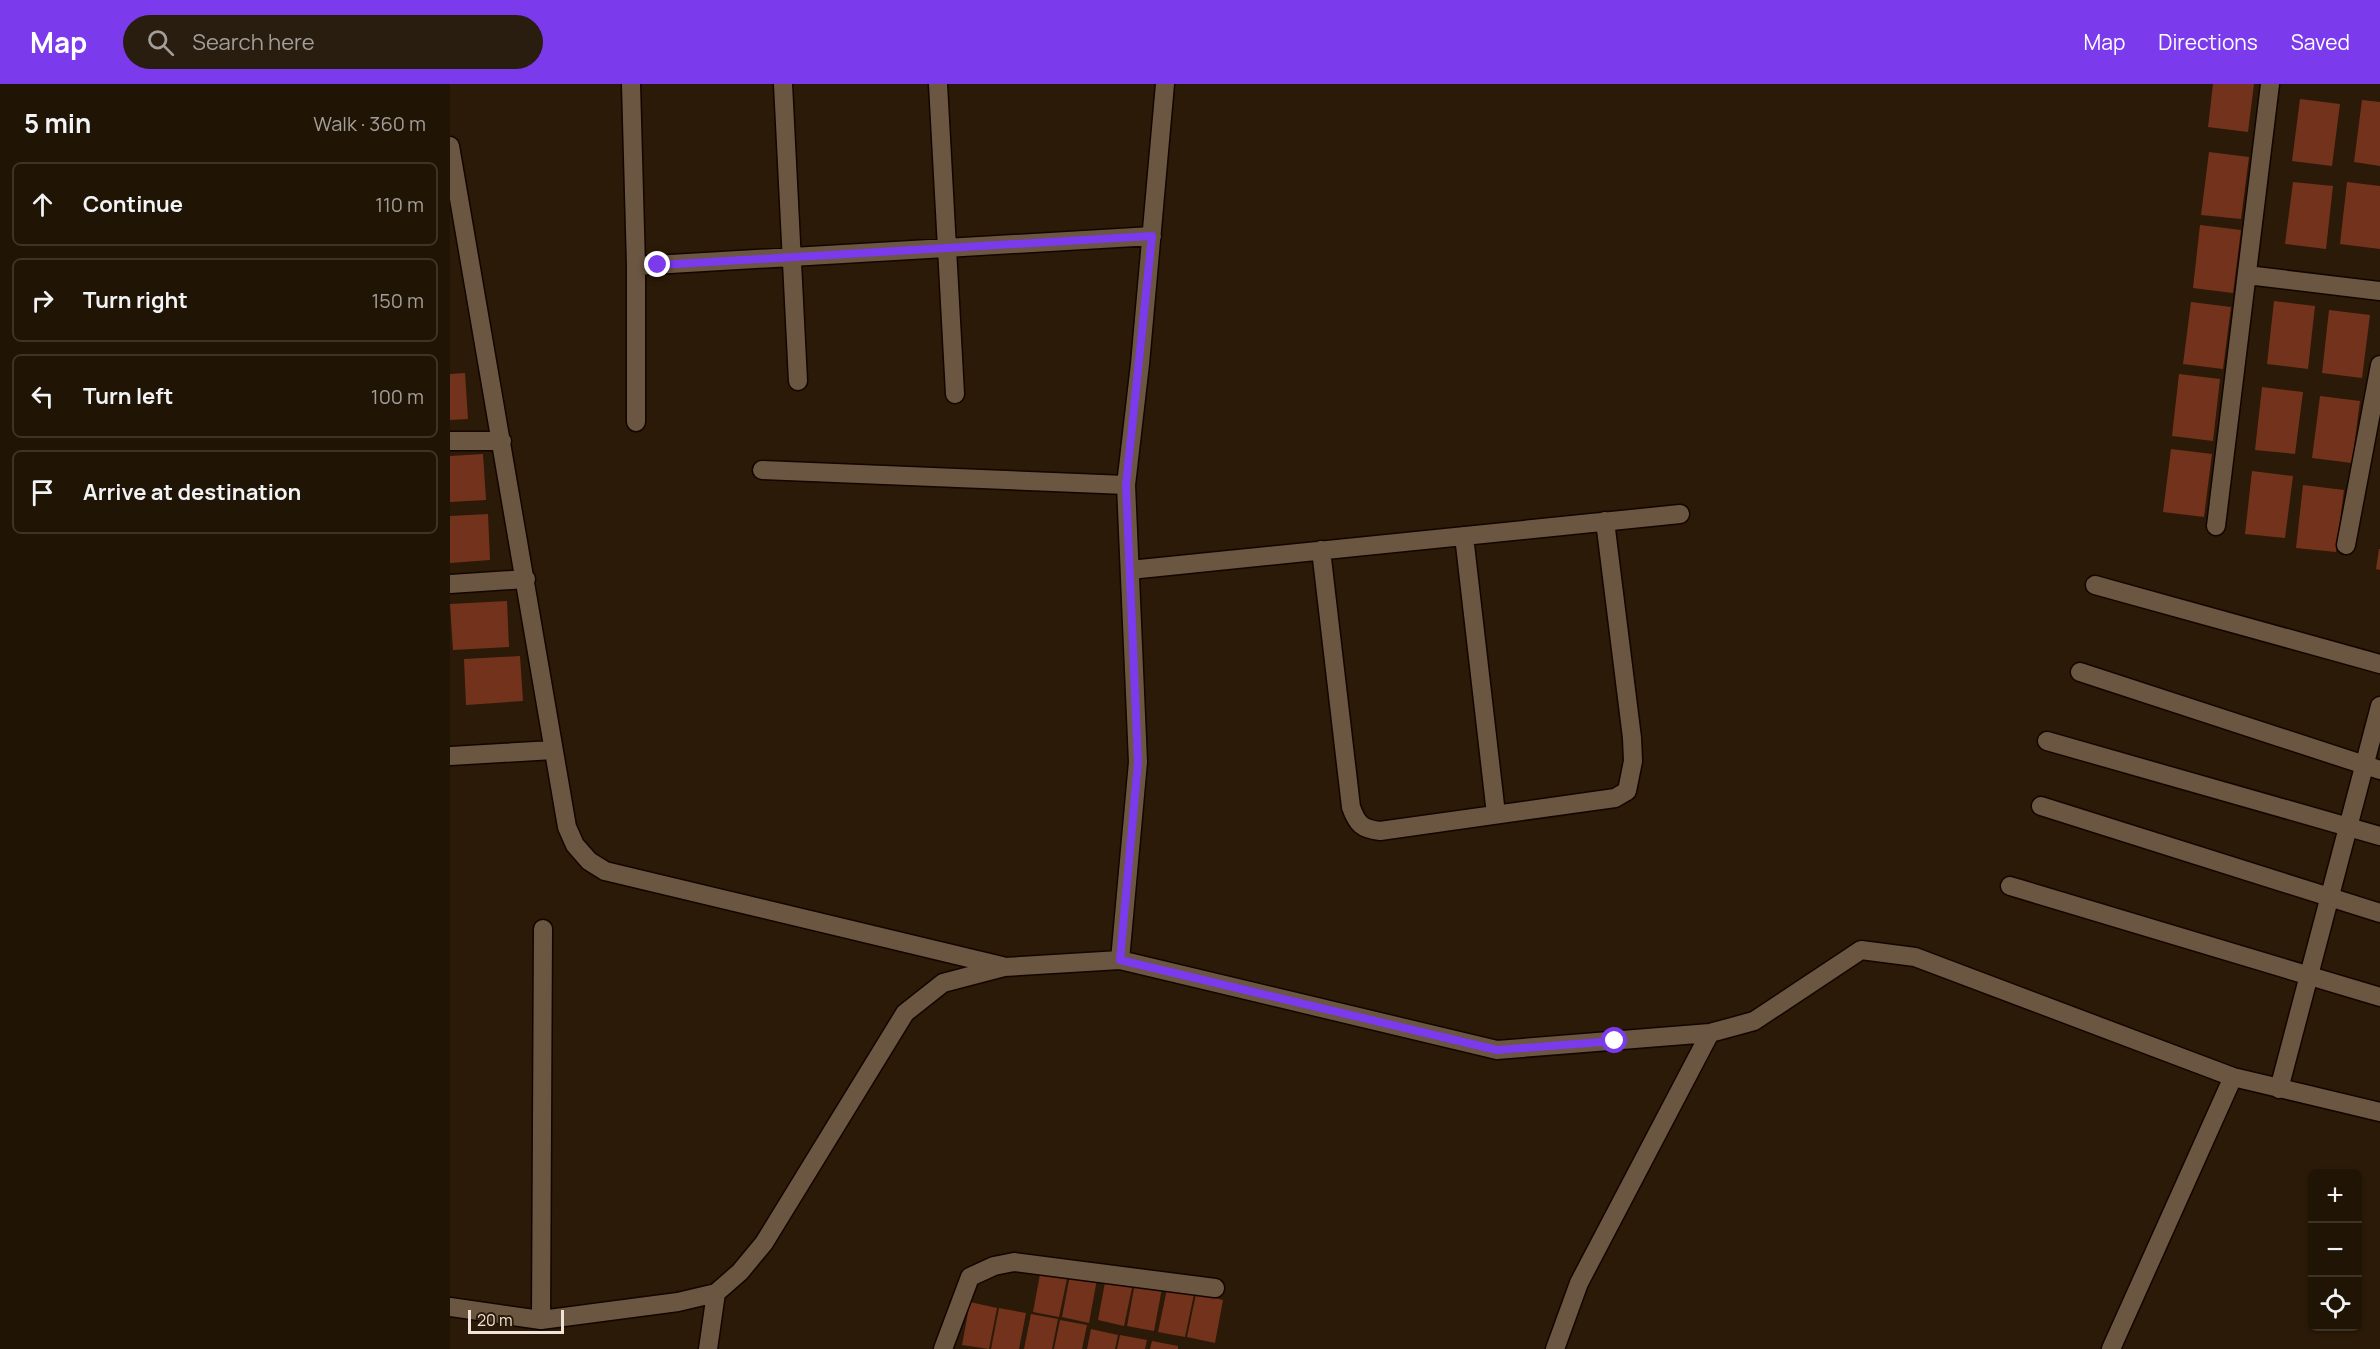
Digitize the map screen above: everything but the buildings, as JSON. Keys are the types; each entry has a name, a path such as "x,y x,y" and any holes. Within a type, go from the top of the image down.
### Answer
{"street":[{"path":"631,84 636,266 636,422"},
{"path":"783,84 798,381"},
{"path":"938,84 945,248 955,394"},
{"path":"1120,960 1138,762 1126,485 1165,84"},
{"path":"2216,526 2270,84"},
{"path":"450,146 526,579 553,750 567,827 575,845 589,861 605,871 1004,967"},
{"path":"636,266 1152,236"},
{"path":"2247,275 2380,291"},
{"path":"2346,545 2380,365"},
{"path":"450,441 502,441"},
{"path":"762,470 1126,485"},
{"path":"1130,570 1680,514"},
{"path":"1321,550 1351,807 1356,822 1366,829 1380,831 1615,798 1627,791 1634,760 1605,521"},
{"path":"1464,536 1496,814"},
{"path":"450,584 526,579"},
{"path":"2094,585 2380,664"},
{"path":"2080,672 2372,767"},
{"path":"2279,1089 2349,827 2372,767 2380,706"},
{"path":"2047,741 2380,836"},
{"path":"450,756 553,750"},
{"path":"2041,806 2380,913"},
{"path":"2010,886 2380,997"},
{"path":"541,1320 543,929"},
{"path":"450,1307 541,1320 678,1302 716,1293 740,1272 764,1243 905,1013 943,983 1004,967 1120,960 1497,1050 1710,1033 1754,1021 1861,950 1915,957 2233,1077 2380,1112"},
{"path":"1555,1349 1579,1283 1710,1033"},
{"path":"2111,1349 2233,1077"},
{"path":"943,1349 970,1277 994,1266 1014,1262 1215,1288"},
{"path":"708,1349 716,1293"}],"route":[{"path":"658,265 1152,236 1126,485 1138,762 1120,960 1497,1050 1615,1041"}]}
